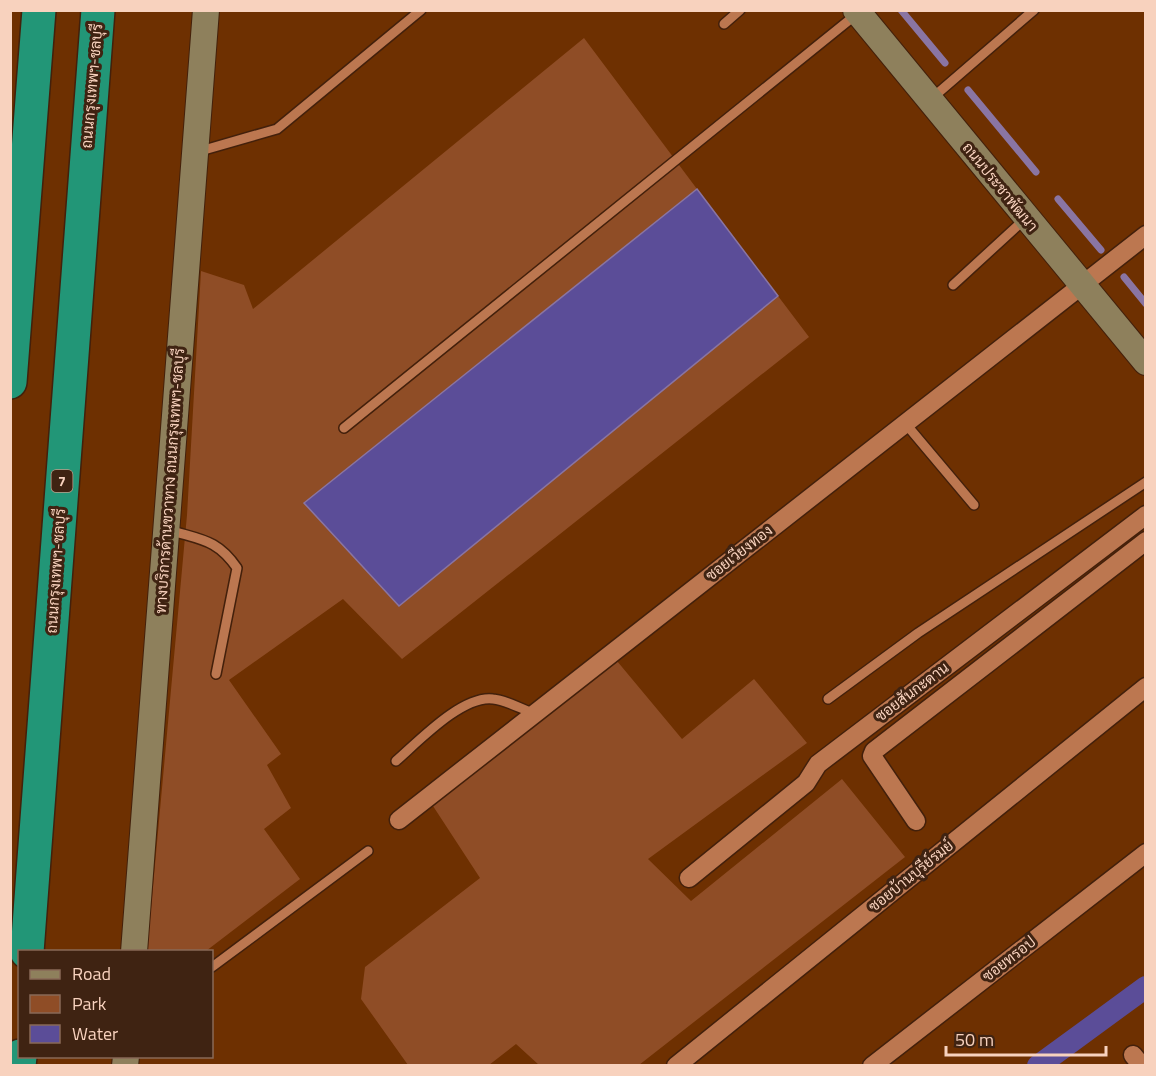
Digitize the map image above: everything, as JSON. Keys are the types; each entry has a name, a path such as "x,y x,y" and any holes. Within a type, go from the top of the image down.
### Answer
{"highway":[{"path":"10,382 39,10"},
{"name":"ถนนกรุงเทพฯ-ชลบุรี","path":"27,950 98,10"}],"main road":[{"name":"ทางบริการด้านขวาทาง ถนนกรุงเทพฯ-ชลบุรี","path":"134,950 206,10"},
{"name":"ถนนประชาพัฒนา","path":"857,12 1081,287 1146,362"}],"street":[{"name":"ซอยเวียงทอง","path":"399,820 1146,235"},
{"name":"ซอยสันกะดาน","path":"689,878 806,783 818,764 1146,515"},
{"path":"916,821 872,756 874,752 1146,542"},
{"name":"ซอยบ้านบุรีย์รมย์","path":"676,1065 1146,687"},
{"name":"ซอยทรอป","path":"872,1065 1146,854"}],"lane":[{"path":"195,153 277,129 421,10"},
{"path":"723,24 740,10"},
{"path":"930,100 1034,10"},
{"path":"344,428 857,12"},
{"path":"952,285 1026,218"},
{"path":"906,423 974,505"},
{"path":"828,699 918,633 1146,482"},
{"path":"166,530 213,543 225,551 237,568 216,674"},
{"path":"396,761 447,717 472,702 492,698 533,713"},
{"path":"213,966 368,851"}],"green space":[{"path":"584,38 697,189 305,503 399,606 778,296 809,337 402,659 343,599 229,680 281,754 267,765 291,808 264,829 300,879 207,950 147,950 187,515 201,271 244,285 253,309"},
{"path":"617,661 682,739 754,679 807,743 648,859 691,901 842,779 905,857 639,1065 539,1065 516,1044 489,1065 408,1065 361,999 365,967 480,878 433,806 560,701"}],"water":[{"path":"697,189 778,296 399,606 304,503"}],"waterway":[{"path":"901,10 945,63"},
{"path":"968,90 1036,172"},
{"path":"1058,199 1101,250"},
{"path":"1124,277 1146,304"},
{"path":"1038,1066 1146,987"}]}
